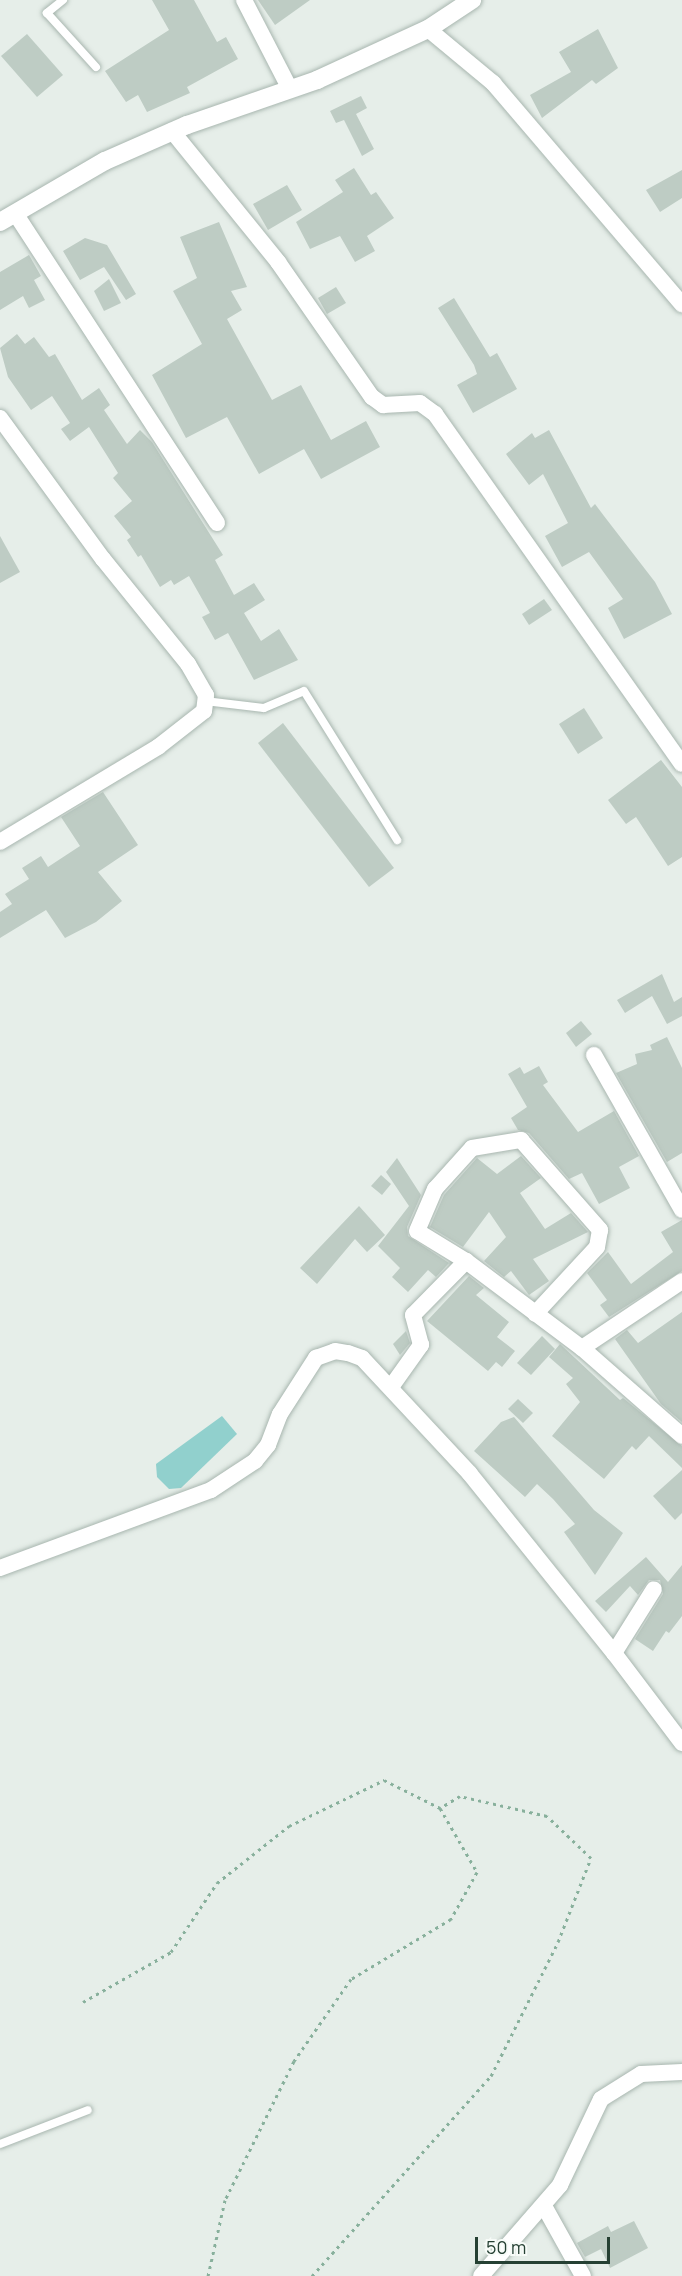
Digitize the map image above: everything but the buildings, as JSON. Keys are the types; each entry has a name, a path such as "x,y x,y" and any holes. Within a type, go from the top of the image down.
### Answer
{"street":[{"path":"244,0 290,89"},
{"path":"217,523 8,218 105,161 172,131 290,89 428,29 472,0"},
{"path":"428,29 493,83 682,304"},
{"path":"172,131 278,262 372,396 383,405 420,403 435,414 682,764"},
{"path":"0,418 103,559 188,664 205,700 200,716 158,747 0,842"},
{"path":"594,1054 682,1210"},
{"path":"536,1314 597,1246 600,1230 521,1140 472,1149 435,1189 417,1232 466,1262 536,1314 582,1348 682,1436"},
{"path":"390,1387 421,1345 413,1315 466,1262"},
{"path":"582,1348 682,1281"},
{"path":"0,1568 182,1503 255,1461 316,1358 335,1351 362,1358 516,1529 682,1743"},
{"path":"614,1653 654,1589"},
{"path":"481,2276 560,2185 601,2099 641,2074 682,2072"},
{"path":"544,2206 584,2276"}],"lane":[{"path":"63,0 47,13 96,67"},
{"path":"205,700 264,708 304,692 397,840"},
{"path":"0,2144 88,2110"}],"path":[{"path":"83,2001 171,1952 217,1883 289,1826 384,1780 440,1808 477,1872 451,1919 351,1979 294,2061 225,2200 208,2276"},
{"path":"312,2276 491,2076 558,1942 591,1858 547,1816 460,1796 440,1808"}],"water":[{"path":"222,1416 237,1434 181,1488 169,1489 157,1477 156,1464"}]}
